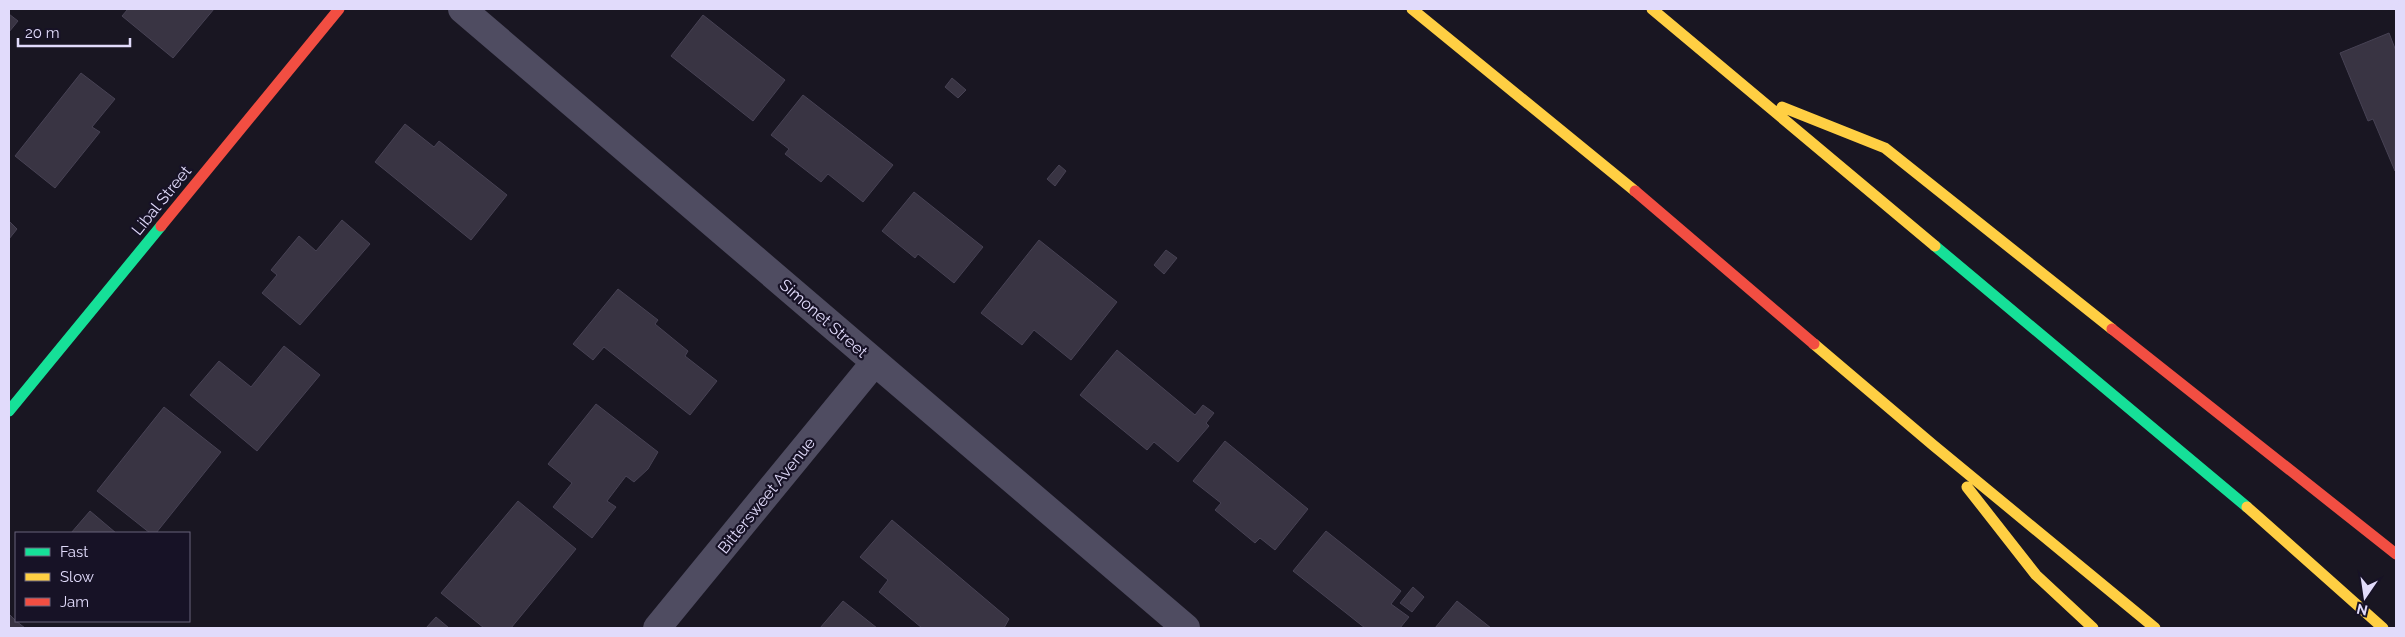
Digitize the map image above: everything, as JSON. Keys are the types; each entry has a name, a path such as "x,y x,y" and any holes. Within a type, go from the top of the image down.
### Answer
{"main road":[{"name":"Libal Street","path":"9,409 339,9"},
{"path":"1412,9 1676,226 1934,445 2155,628"},
{"path":"1652,9 2278,534 2384,628"},
{"path":"1760,98 1885,148 2396,554"},
{"path":"1934,445 2036,575 2093,628"}],"street":[{"name":"Simonet Street","path":"462,9 1186,628"},
{"name":"Bittersweet Avenue","path":"657,628 875,362"}],"building":[{"path":"128,9 214,9 173,58 122,16"},
{"path":"9,14 18,21 9,32"},
{"path":"703,15 785,80 753,121 671,56"},
{"path":"2389,33 2396,51 2395,171 2373,119 2368,121 2340,53"},
{"path":"81,73 115,99 92,127 100,132 55,188 15,156"},
{"path":"952,78 966,90 958,98 945,87"},
{"path":"803,95 893,165 863,202 828,174 821,182 785,154 789,149 771,135"},
{"path":"405,124 434,147 439,141 507,195 471,240 375,162"},
{"path":"1059,165 1066,171 1055,186 1047,179"},
{"path":"914,192 983,247 954,283 918,254 915,258 882,231"},
{"path":"342,220 370,244 300,325 262,293 277,275 271,270 299,236 316,251"},
{"path":"9,221 17,229 9,239"},
{"path":"1039,240 1117,302 1071,360 1034,330 1022,345 981,313"},
{"path":"1166,250 1177,258 1164,274 1154,265"},
{"path":"618,289 658,320 655,324 688,351 685,356 717,381 690,415 604,347 593,360 573,344"},
{"path":"284,346 320,375 257,451 190,395 219,361 251,387"},
{"path":"1117,350 1195,415 1203,405 1214,413 1206,423 1209,426 1178,462 1154,442 1147,450 1080,395"},
{"path":"596,404 658,452 648,469 634,482 626,476 607,501 616,507 592,538 553,507 572,483 548,464"},
{"path":"164,407 221,452 157,532 149,532 97,491"},
{"path":"1225,441 1308,509 1275,550 1260,538 1255,543 1215,510 1221,503 1193,481"},
{"path":"518,501 576,549 511,628 484,628 441,593"},
{"path":"90,511 115,532 72,532"},
{"path":"892,520 1009,619 1004,628 922,628 879,592 888,580 860,557"},
{"path":"1326,531 1401,591 1391,604 1409,617 1400,628 1365,628 1293,571"},
{"path":"1413,587 1424,597 1412,612 1400,603"},
{"path":"843,601 877,628 820,628"},
{"path":"1457,601 1491,628 1435,628"},
{"path":"9,614 15,622 25,628 9,628"},
{"path":"436,617 449,628 426,628"}],"traffic: fast":[{"path":"9,411 161,226"},
{"path":"1935,246 2247,507"}],"traffic: slow":[{"path":"1412,9 1635,191"},
{"path":"1652,9 1935,246"},
{"path":"1782,107 1885,148 2112,329"},
{"path":"1814,344 2155,628"},
{"path":"1967,487 2036,575 2093,628"},
{"path":"2247,507 2383,628"}],"traffic: jam":[{"path":"161,226 339,9"},
{"path":"1635,191 1814,344"},
{"path":"2112,329 2396,554"}]}
